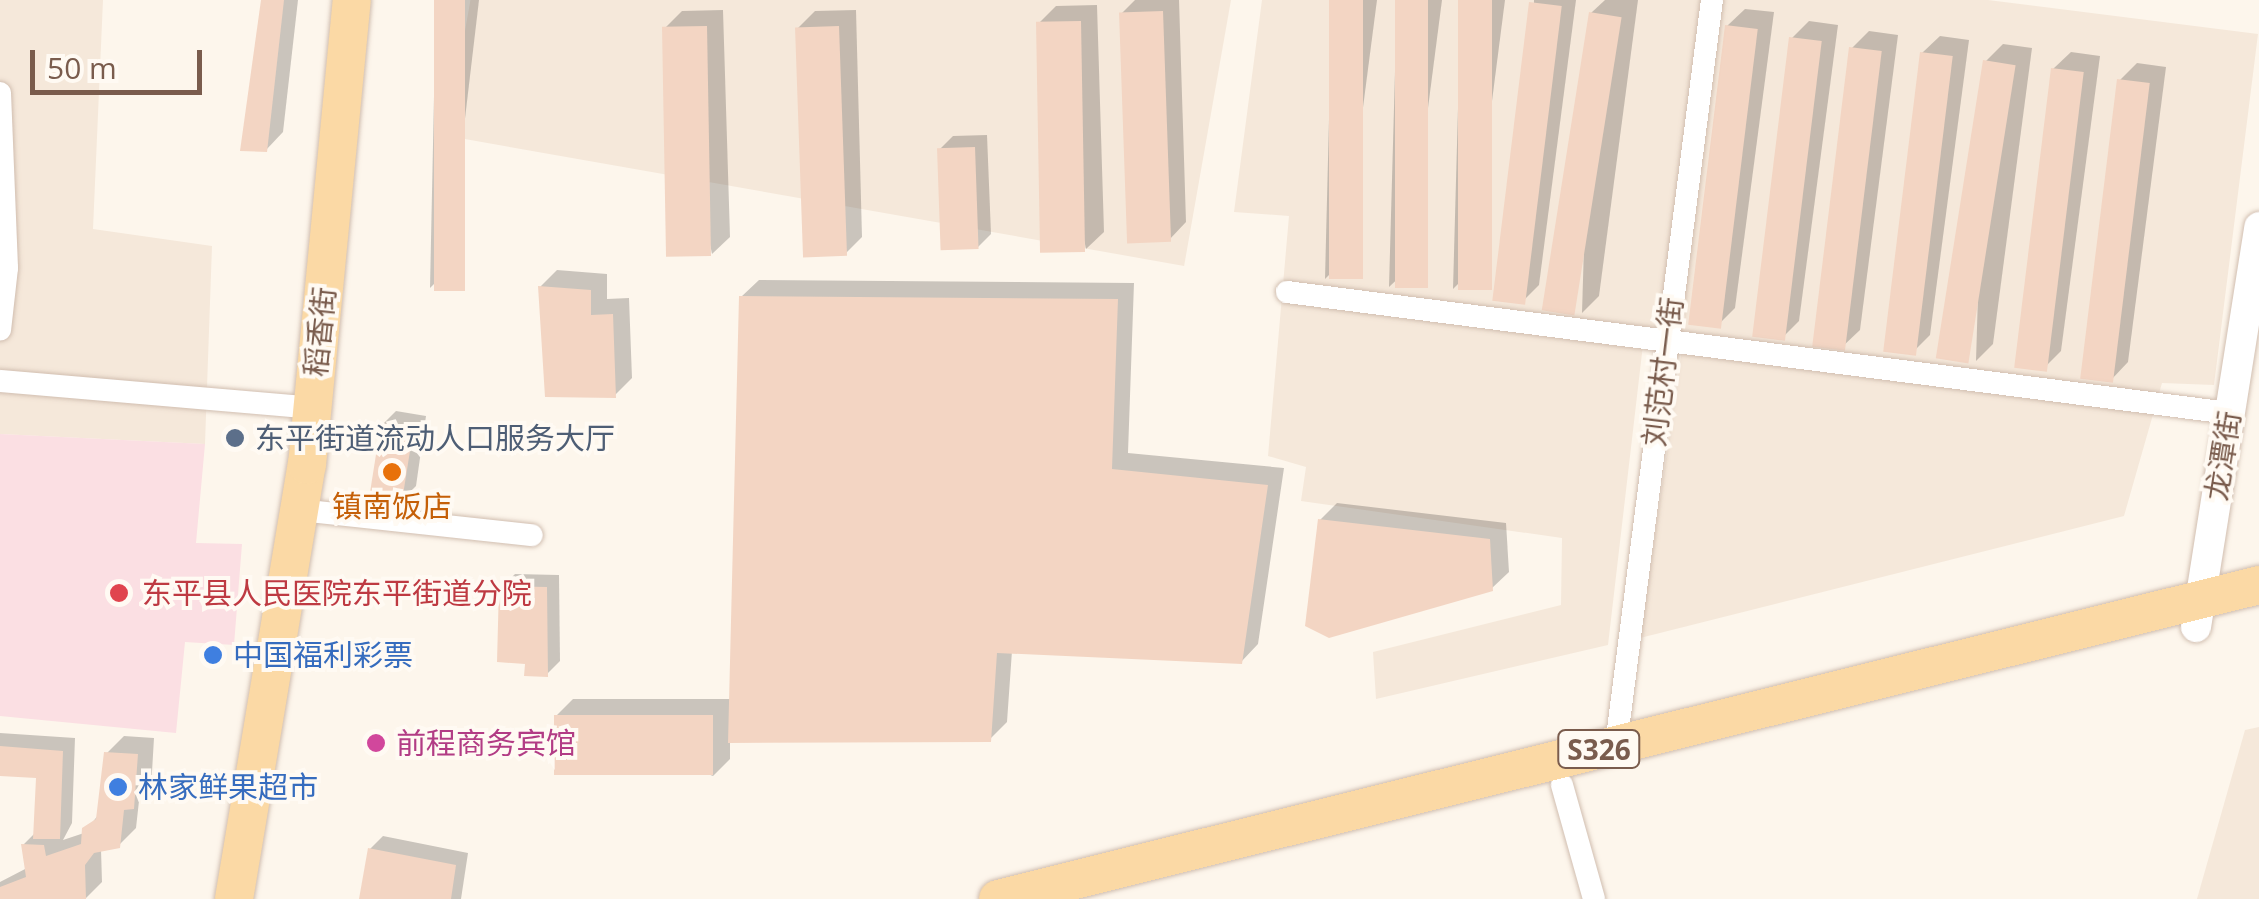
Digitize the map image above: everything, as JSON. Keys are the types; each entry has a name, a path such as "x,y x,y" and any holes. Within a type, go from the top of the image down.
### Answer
{"main road":[{"name":"稻香街","path":"234,899 300,510 352,0"},
{"name":"S326","path":"1105,899 1562,785 2198,613 2259,584"},
{"name":"S326","path":"998,899 1616,745 2198,613 2259,611"}],"street":[{"name":"刘范村一街","path":"1616,745 1712,0"},
{"path":"0,92 7,268 0,330"},
{"name":"龙潭街","path":"2198,613 2259,226"},
{"path":"1287,292 2230,413"},
{"path":"0,381 312,408"},
{"path":"300,510 532,535"},
{"path":"1562,785 1594,899"}],"shaded area":[{"path":"0,0 103,0 93,229 212,246 205,444 0,434"},
{"path":"470,0 1231,0 1184,266 446,136"},
{"path":"1262,0 1988,0 2258,34 2214,385 2162,383 2124,516 1640,638 1683,342 1644,336 1608,645 1376,699 1373,652 1561,605 1562,538 1301,501 1306,467 1268,456 1289,216 1234,212"},
{"name":"东平县人民医院东平街道分院","path":"0,434 205,444 196,543 242,544 234,645 185,642 176,733 0,716"},
{"path":"2259,727 2259,899 2197,899 2245,730"}],"building":[{"path":"261,0 284,0 267,152 240,151"},
{"path":"434,0 465,0 465,291 434,291"},
{"path":"1329,0 1363,0 1363,279 1329,279"},
{"path":"1395,0 1428,0 1428,288 1395,288"},
{"path":"1458,0 1492,0 1492,290 1458,290"},
{"path":"1529,2 1562,6 1525,305 1492,301"},
{"path":"1163,11 1171,242 1127,243 1119,13"},
{"path":"1589,12 1622,17 1574,315 1542,310"},
{"path":"1081,21 1085,252 1040,253 1036,22"},
{"path":"1725,25 1758,29 1721,329 1688,325"},
{"path":"707,26 711,256 666,257 662,27"},
{"path":"839,26 847,256 803,257 795,28"},
{"path":"1789,37 1822,41 1785,341 1752,337"},
{"path":"1849,47 1882,51 1845,351 1812,347"},
{"path":"1920,52 1953,56 1916,356 1883,352"},
{"path":"1983,60 2016,65 1968,363 1936,358"},
{"path":"2051,68 2084,72 2047,372 2014,368"},
{"path":"2117,79 2150,83 2113,383 2080,379"},
{"path":"975,147 979,249 941,250 937,148"},
{"path":"538,286 591,290 591,315 613,314 616,398 545,397"},
{"path":"739,296 1118,299 1112,469 1268,485 1242,664 997,653 991,742 728,743"},
{"path":"381,423 414,428 402,502 369,497"},
{"path":"1318,519 1490,539 1493,591 1329,638 1305,626"},
{"path":"499,586 547,587 548,677 524,676 525,664 497,662"},
{"path":"554,715 713,715 713,775 554,775"},
{"path":"0,746 63,751 60,839 33,839 36,778 0,776"},
{"path":"104,752 138,754 134,809 124,810 120,848 94,853 85,865 86,899 0,899 0,887 26,877 21,844 44,845 46,856 81,844 82,828 96,819"},
{"path":"368,848 456,865 451,899 359,899"}],"place":[{"name":"东平街道流动人口服务大厅","path":"235,438"},
{"name":"镇南饭店","path":"392,472"},
{"name":"东平县人民医院东平街道分院","path":"119,593"},
{"name":"中国福利彩票","path":"213,655"},
{"name":"前程商务宾馆","path":"376,743"},
{"name":"林家鲜果超市","path":"118,787"}]}
